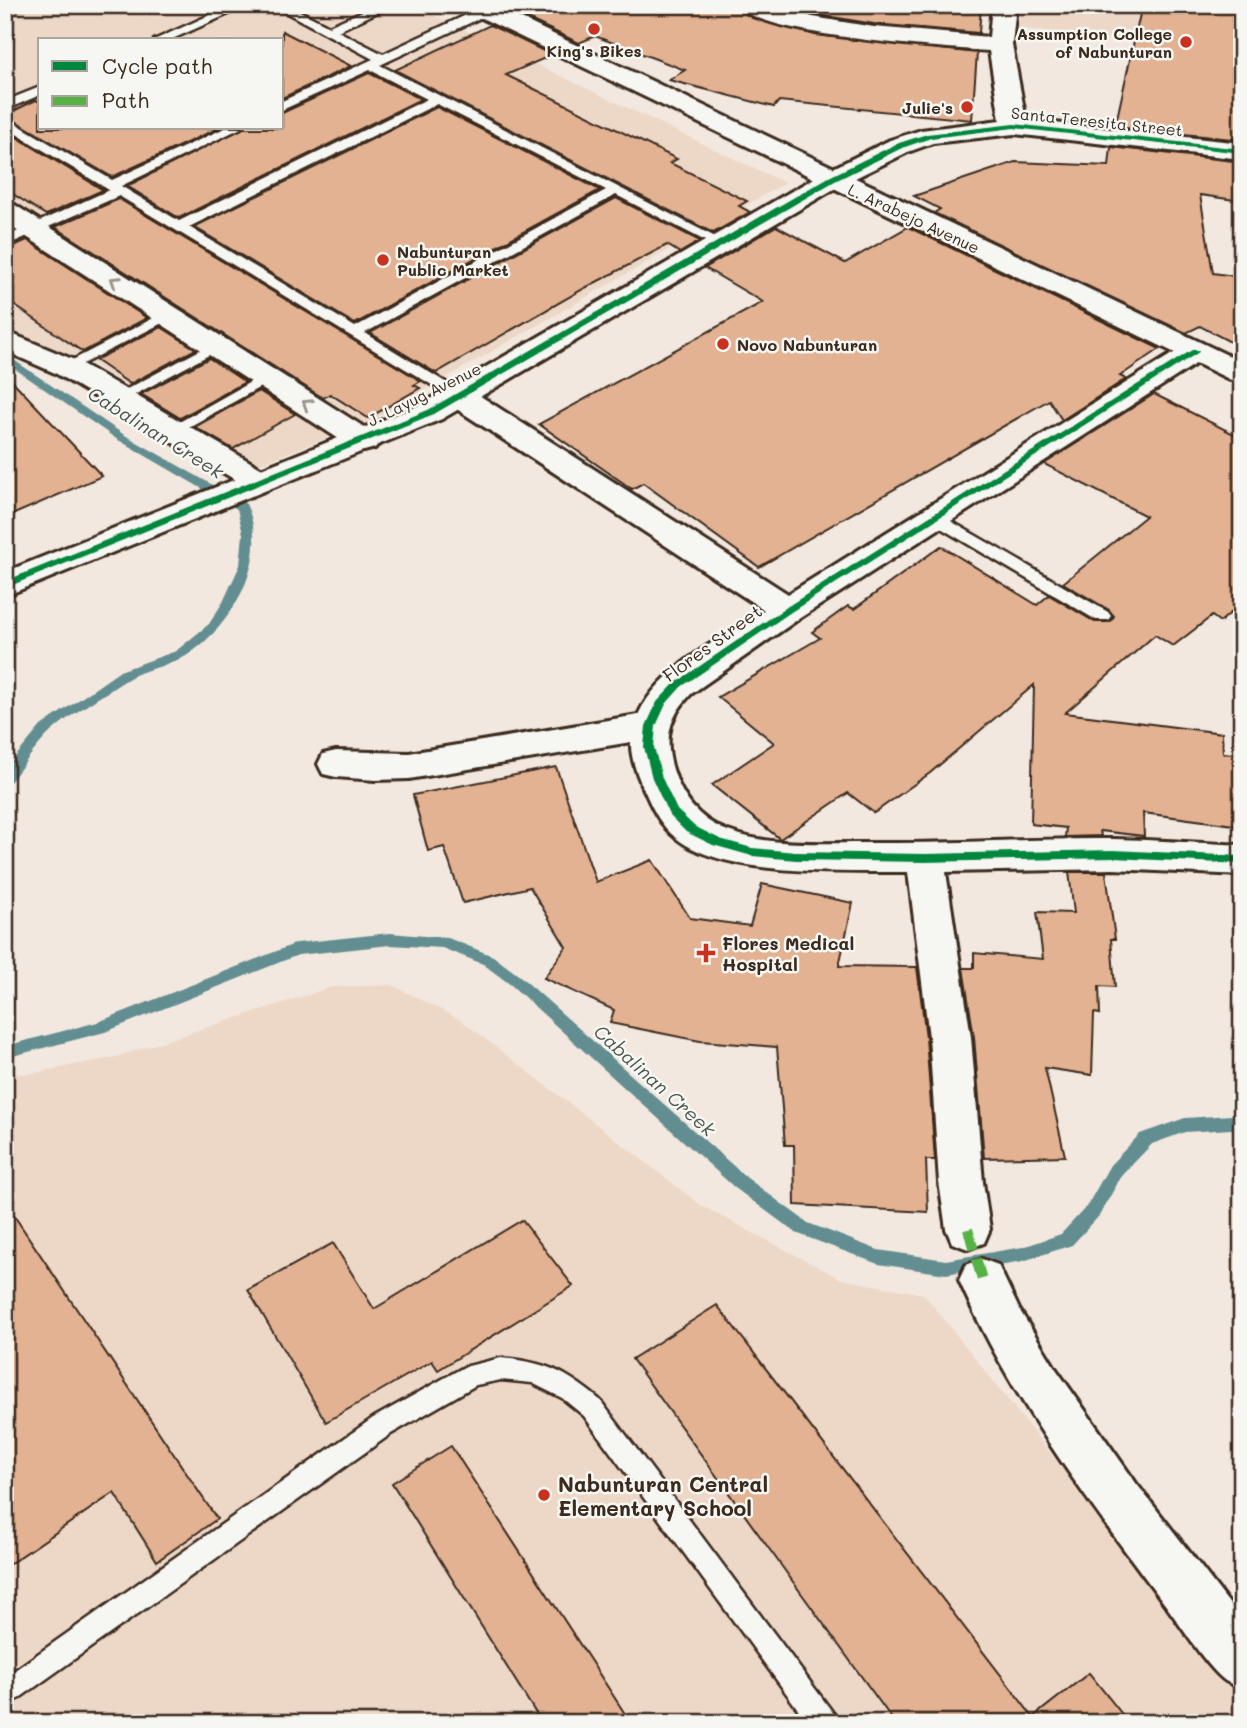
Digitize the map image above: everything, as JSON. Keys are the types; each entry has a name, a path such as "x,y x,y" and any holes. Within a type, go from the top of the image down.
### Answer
{"street":[{"path":"751,5 794,20 832,29 1000,45"},
{"path":"1004,5 1000,45 1014,126"},
{"name":"L. Arabejo Avenue","path":"479,8 1242,374"},
{"name":"Santa Teresita Street","path":"832,179 899,146 930,136 1014,126 1242,152"},
{"name":"J. Layug Avenue","path":"5,586 364,441 460,397 832,179"},
{"path":"5,211 364,441"},
{"path":"5,340 66,367 173,430 254,484"},
{"name":"Flores Street","path":"651,726 662,702 678,685 788,610 1195,352"},
{"path":"460,397 788,610"},
{"path":"337,764 410,766 651,726 649,747 657,778 673,812 690,829 717,842 752,852 796,856 925,858 1113,855 1242,860"},
{"path":"925,858 950,1037 961,1182 968,1228"},
{"path":"982,1280 997,1316 1021,1360 1108,1484 1242,1662"}],"lane":[{"path":"5,11 21,5"},
{"path":"165,38 243,5"},
{"path":"278,5 328,31 437,99 723,244"},
{"path":"328,31 386,5"},
{"path":"284,105 377,62 479,8"},
{"path":"5,106 38,92"},
{"path":"178,226 437,99"},
{"path":"5,121 460,397"},
{"path":"5,243 230,130"},
{"path":"355,333 616,190"},
{"path":"66,367 167,315"},
{"path":"118,398 215,346"},
{"path":"173,430 266,378"},
{"path":"935,517 1101,616"},
{"path":"5,1693 382,1426 472,1375 501,1369 536,1372 570,1390 592,1408 825,1723"}],"shaded area":[{"path":"5,5 412,5 785,183 371,421 248,468 86,360 5,329"},
{"name":"Assumption College of Nabunturan","path":"1022,5 1242,5 1242,56 1017,28"},
{"name":"Nabunturan Central Elementary School","path":"392,985 461,1020 702,1206 841,1279 924,1294 1242,1695 1242,1723 5,1723 5,1073 29,1074 115,1057 332,987"}],"building":[{"path":"524,5 735,5 752,18 815,35 977,53 972,120 779,101 774,107 669,80 685,70 595,36 579,43 515,13 523,9"},
{"path":"783,5 981,5 979,33 874,24 814,14"},
{"path":"1142,5 1242,5 1242,140 1115,127"},
{"path":"490,25 552,55 506,75 677,159 670,163 747,201 739,206 750,212 713,233 395,70"},
{"path":"282,31 351,66 284,97"},
{"path":"369,73 421,99 179,218 127,186 239,130 284,130 284,112"},
{"path":"36,100 38,130 215,130 112,177 5,115"},
{"name":"Nabunturan Public Market","path":"437,107 600,190 355,324 194,227"},
{"path":"5,130 103,190 46,215 5,189"},
{"path":"1111,147 1242,162 1242,201 1200,195 1213,273 1242,277 1242,348 1200,326 1186,333 934,213 940,209 914,196 1015,162 1109,166"},
{"path":"616,198 700,241 680,253 667,245 585,288 436,373 370,333"},
{"path":"119,199 421,381 414,385 420,388 368,418 330,394 323,398 55,227"},
{"path":"776,226 845,263 908,227 1160,349 1120,376 1126,379 1062,420 1049,400 759,567 643,483 632,489 539,424 763,302 705,268"},
{"path":"27,240 147,318 83,352 5,299 5,250"},
{"path":"161,327 196,349 130,384 95,360"},
{"path":"209,358 245,382 180,418 141,394"},
{"path":"5,373 102,476 5,518"},
{"path":"259,391 295,414 233,449 195,427"},
{"path":"1154,394 1238,436 1237,496 1242,496 1242,603 1220,622 1212,616 1173,646 1155,635 1065,713 1222,733 1223,753 1242,755 1242,826 1143,813 1144,836 1100,831 1101,836 1065,837 1066,828 1031,824 1034,685 930,773 874,813 848,793 780,839 712,785 774,743 718,697 820,638 812,632 848,606 854,609 941,546 1037,605 1049,595 1095,622 1110,622 1114,616 1109,610 1063,583 1146,516 1044,464"},
{"path":"556,767 596,882 652,860 690,918 750,926 762,884 853,903 839,966 917,967 926,1037 935,1160 926,1160 928,1212 795,1205 794,1145 785,1145 777,1047 700,1041 610,1023 614,1010 544,978 566,947 530,887 463,903 444,847 428,851 413,795"},
{"path":"1069,872 1106,872 1115,939 1111,939 1115,987 1099,986 1100,1014 1094,1013 1092,1075 1045,1068 1065,1156 984,1158 974,1037 963,968 974,968 974,953 1043,959 1037,912 1074,913"},
{"path":"5,1202 217,1519 157,1561 114,1493 5,1567"},
{"path":"522,1220 573,1286 438,1370 432,1361 326,1422 248,1290 333,1243 374,1309"},
{"path":"717,1305 1033,1717 1089,1673 1129,1723 895,1723 632,1359"},
{"path":"451,1446 631,1723 542,1723 392,1483"}],"waterway":[{"name":"Cabalinan Creek","path":"5,357 119,436 242,507 249,534 246,565 229,603 213,627 180,654 125,674 46,729 5,778"},
{"name":"Cabalinan Creek","path":"5,1052 100,1028 297,949 390,939 443,942 488,960 516,981 741,1183 802,1228 878,1257 946,1267 1023,1254 1066,1240 1093,1211 1116,1170 1146,1139 1185,1125 1231,1122 1242,1124"}],"marked path":[{"path":"968,1229 982,1280"}],"cycle path":[{"path":"5,585 431,412 832,179 899,146 930,136 1014,126 1242,151"},
{"path":"1195,352 788,610 678,685 662,702 651,726 649,747 657,778 673,812 690,829 717,842 752,852 796,856 925,858 1113,854 1242,860"}],"place":[{"name":"King's Bikes","path":"594,29"},
{"name":"Assumption College of Nabunturan","path":"1186,42"},
{"name":"Julie's","path":"967,107"},
{"name":"Nabunturan Public Market","path":"383,260"},
{"name":"Novo Nabunturan","path":"723,344"},
{"name":"Flores Medical Hospital","path":"706,953"},
{"name":"Nabunturan Central Elementary School","path":"544,1495"}]}
